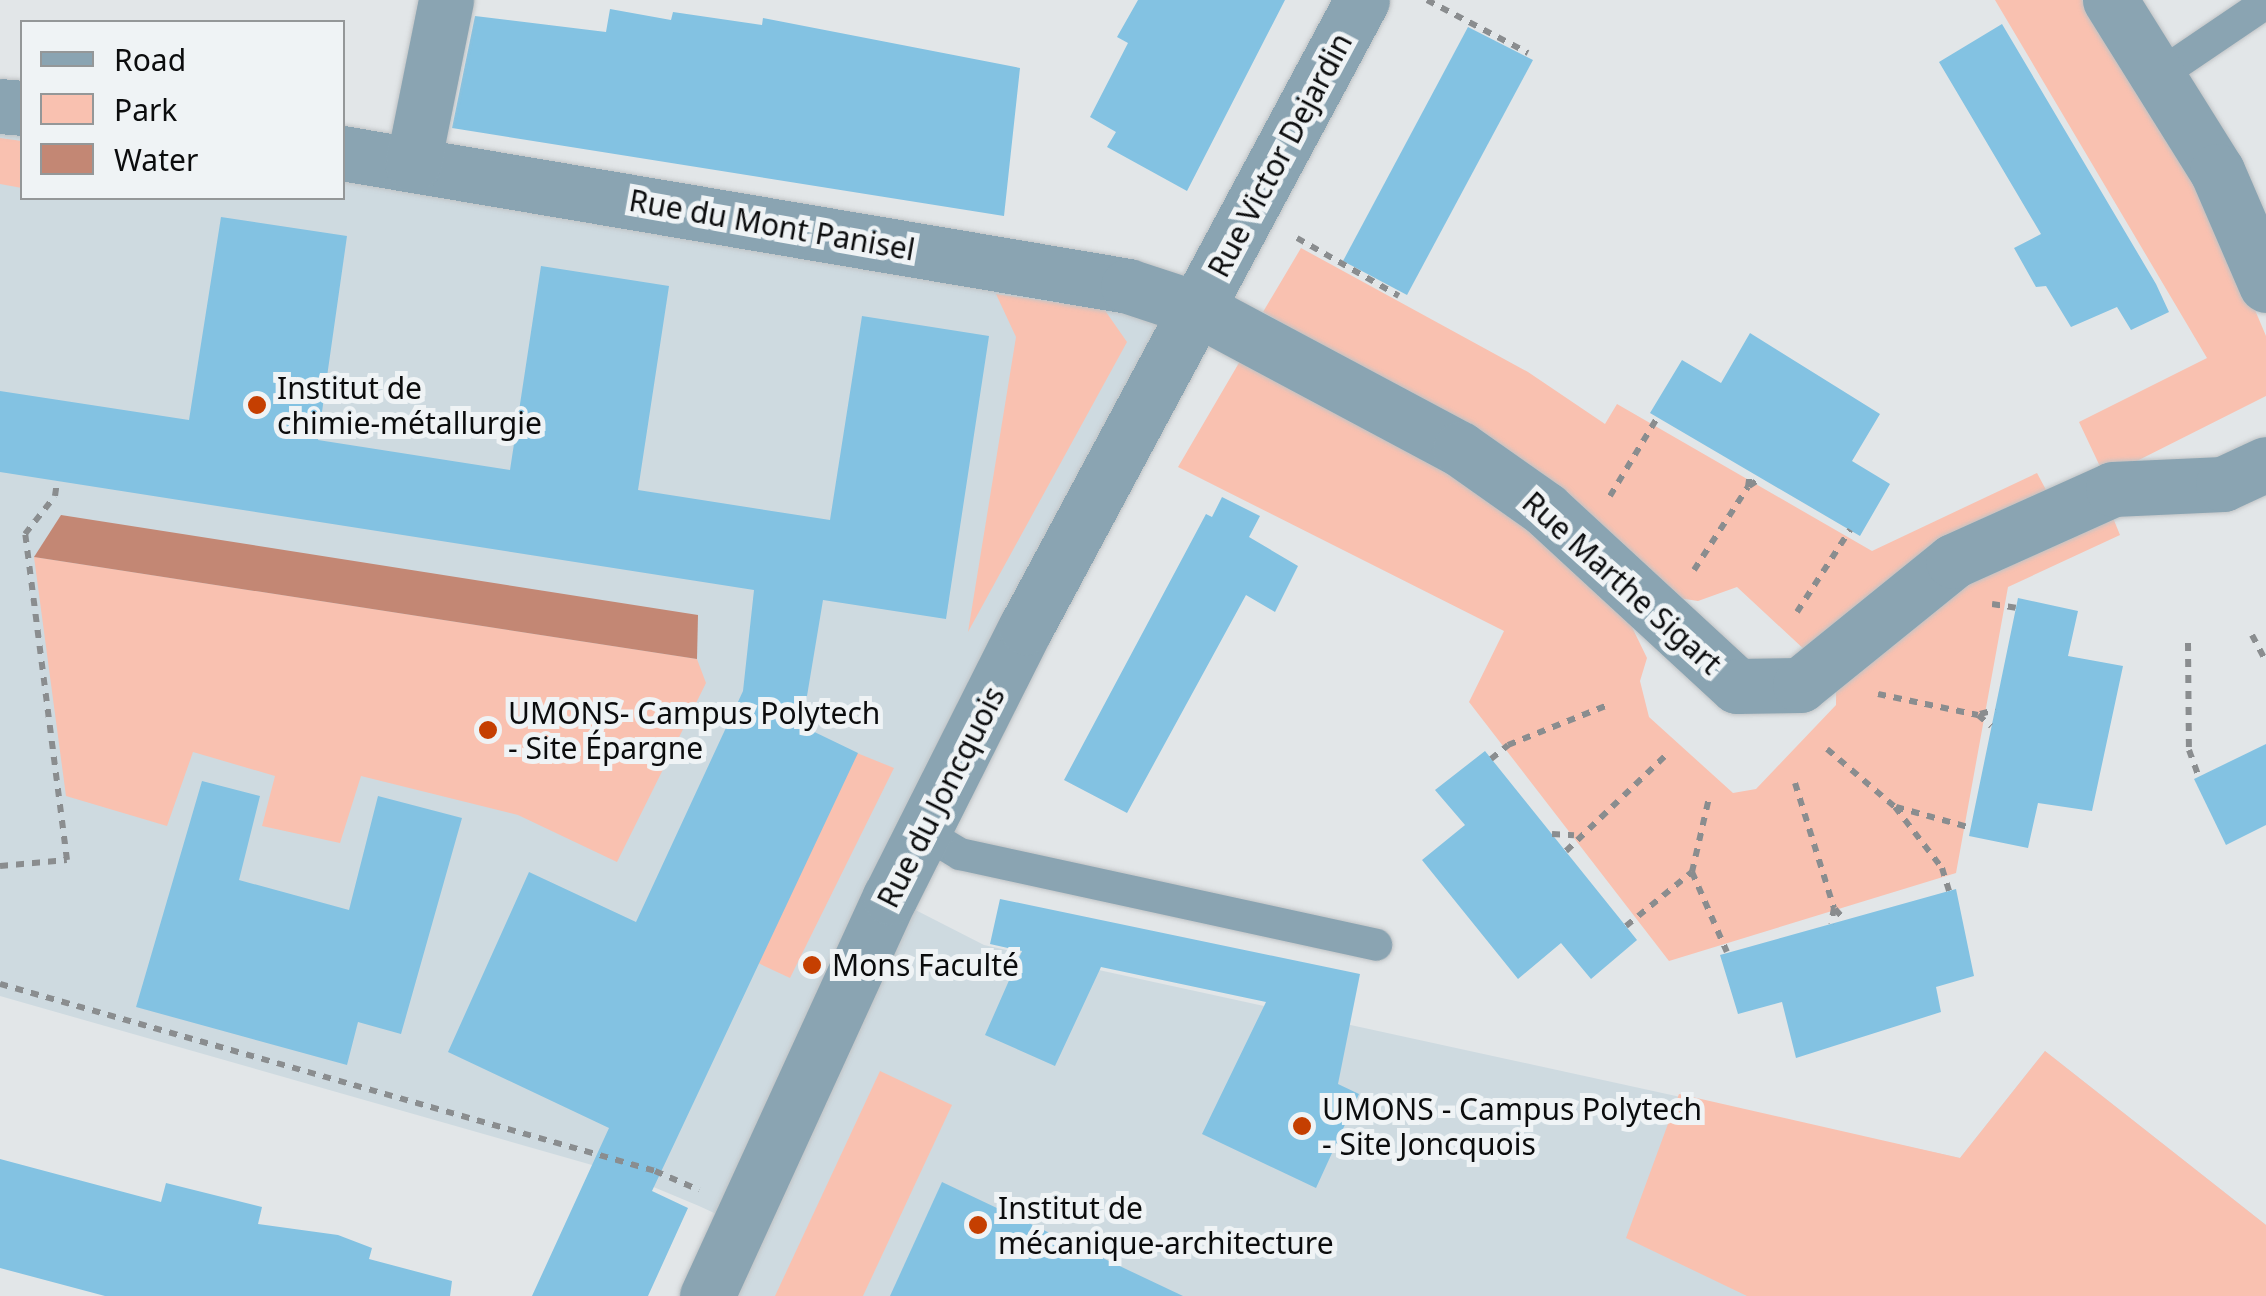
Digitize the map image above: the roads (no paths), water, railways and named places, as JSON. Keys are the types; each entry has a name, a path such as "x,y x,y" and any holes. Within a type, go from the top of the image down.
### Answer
{"street":[{"path":"413,164 446,0"},
{"name":"Rue Victor Dejardin","path":"1198,309 1362,0"},
{"path":"2110,0 2161,74 2217,171 2266,285"},
{"name":"Rue du Mont Panisel","path":"345,153 1128,286 1198,309"},
{"name":"Rue Marthe Sigart","path":"1198,309 1460,449 1545,509 1737,686 1800,685 1953,561 2113,489 2223,484 2266,464"},
{"name":"Rue du Joncquois","path":"708,1296 924,832 1026,628 1198,309"}],"lane":[{"path":"2161,74 2266,2"},
{"path":"924,832 960,854 1376,945"}],"water":[{"path":"61,515 698,615 697,659 34,557"}],"place":[{"name":"Institut de chimie-métallurgie","path":"257,405"},
{"name":"UMONS- Campus Polytech - Site Épargne","path":"488,730"},
{"name":"Mons Faculté","path":"812,965"},
{"name":"UMONS - Campus Polytech - Site Joncquois","path":"1302,1126"},
{"name":"Institut de mécanique-architecture","path":"978,1225"}]}
